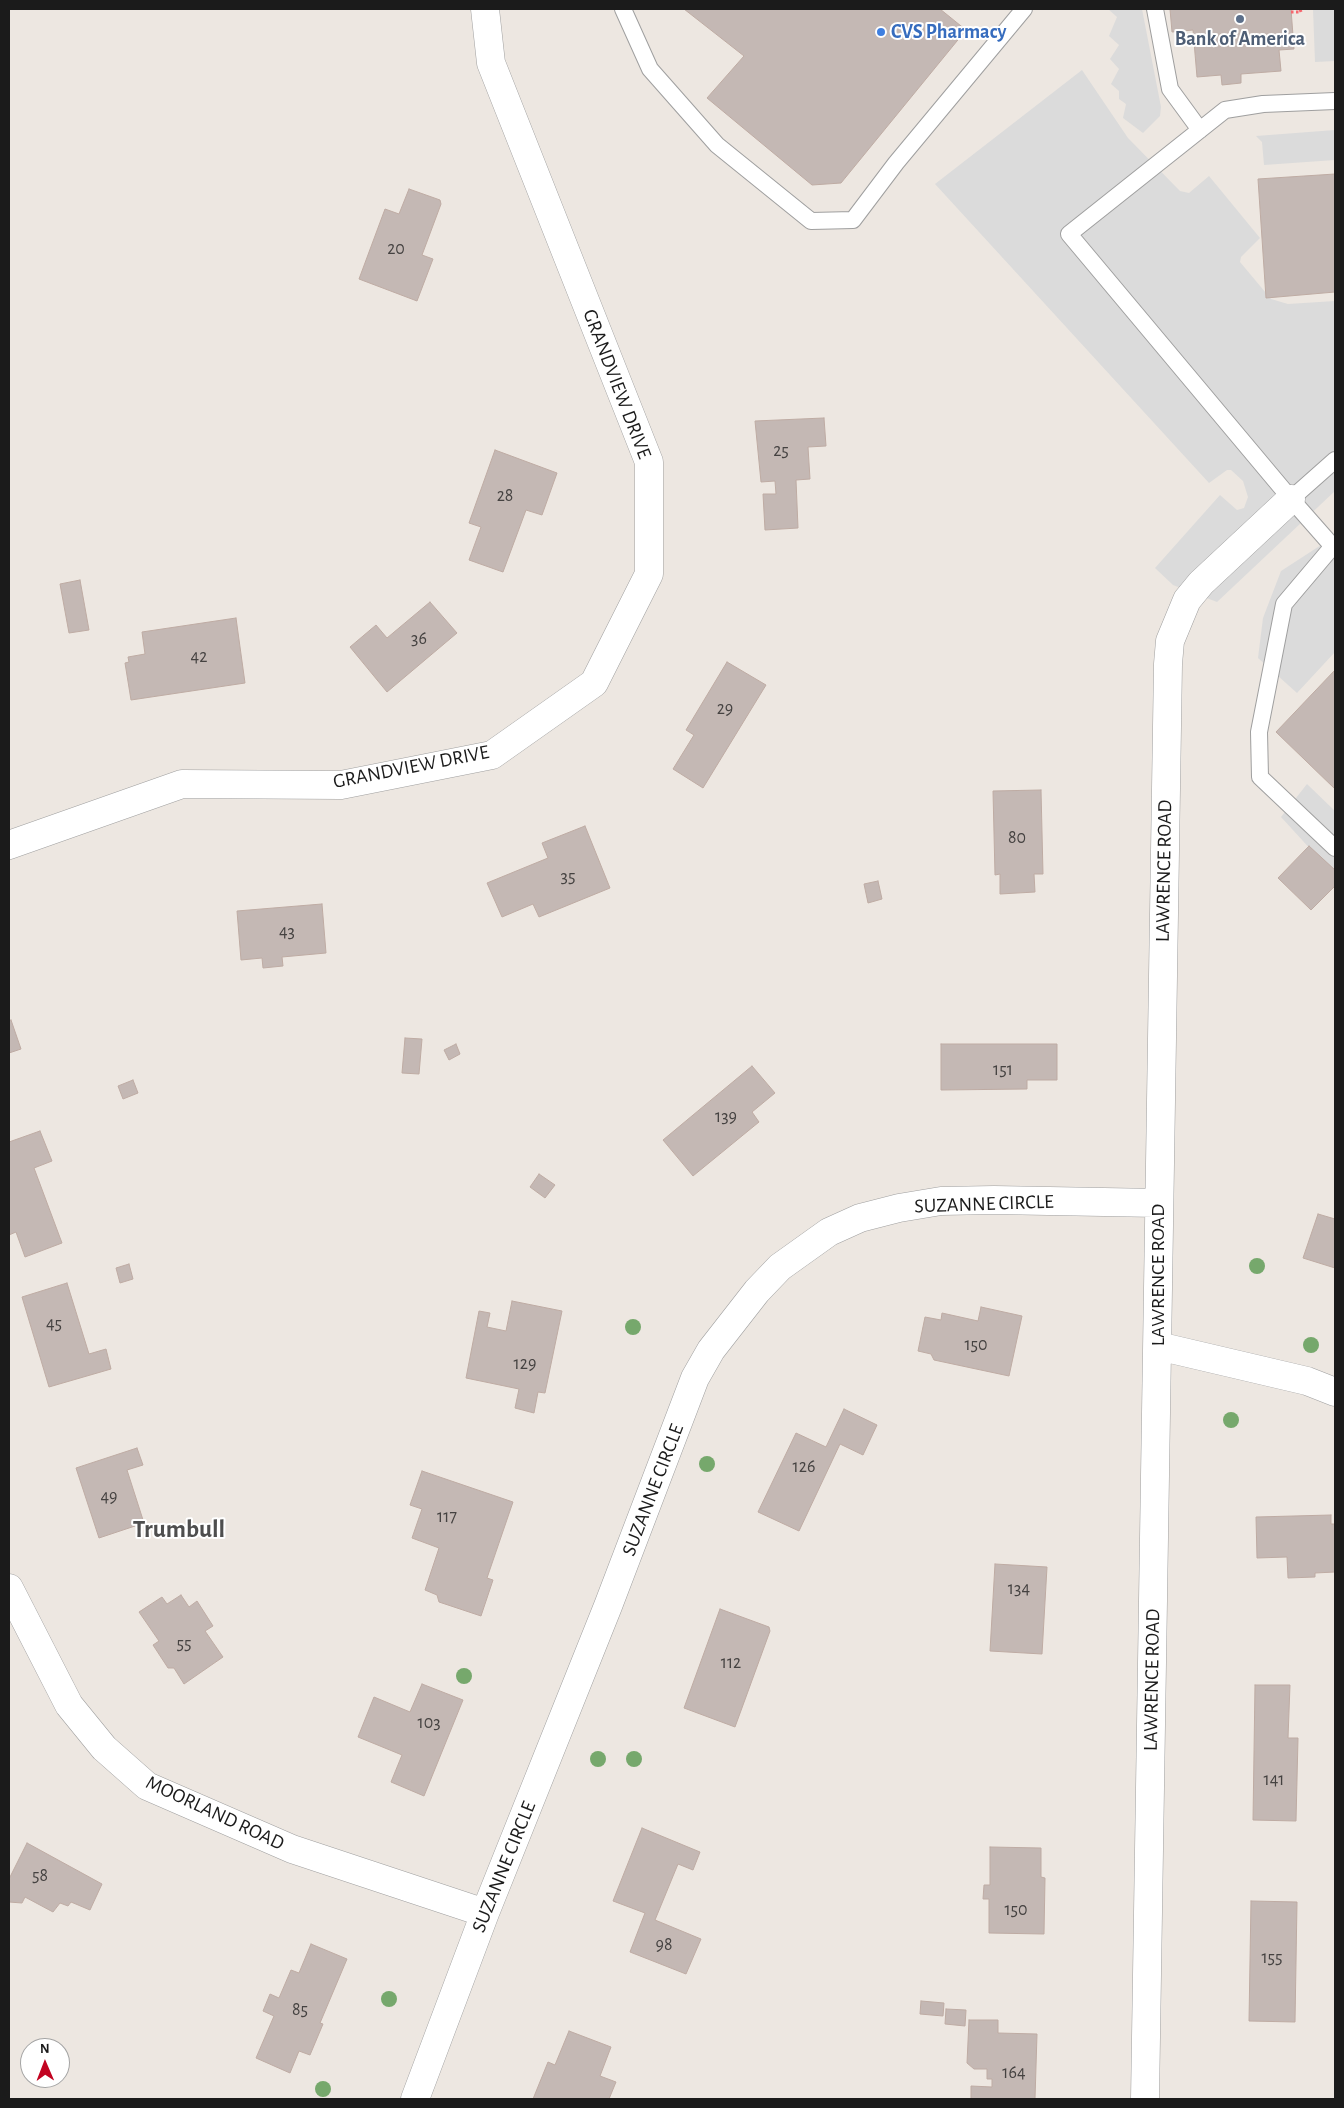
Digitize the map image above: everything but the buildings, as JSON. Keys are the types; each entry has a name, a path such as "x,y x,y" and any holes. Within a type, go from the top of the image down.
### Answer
{"street":[{"name":"GRANDVIEW DRIVE","path":"9,845 182,784 341,785 492,754 594,683 650,574 649,462 491,62 485,9"},
{"name":"LAWRENCE ROAD","path":"1145,2099 1158,1346 1158,1202 1170,641 1187,600 1201,582 1291,499"},
{"name":"SUZANNE CIRCLE","path":"415,2099 485,1913 608,1606 695,1378 711,1350 756,1290 780,1267 829,1232 860,1218 899,1208 941,1201 1158,1202"},
{"path":"1158,1346 1307,1380 1335,1392"},
{"name":"MOORLAND ROAD","path":"9,1588 69,1705 104,1748 148,1786 292,1848 485,1913"}],"lane":[{"path":"623,9 650,69 717,145 811,221 853,220 896,163 1024,9"},
{"path":"1155,9 1170,88 1200,130"},
{"path":"1335,102 1263,104 1225,110 1069,234 1334,548 1284,604 1259,732 1260,777 1335,848"},
{"path":"1291,499 1335,460"}],"path":[{"path":"1291,12 1300,12 1300,9"}],"shaded area":[{"path":"1108,9 1142,9 1161,107 1160,116 1143,133 1123,118 1126,104 1119,99 1119,91 1111,84 1119,69 1110,59 1119,45 1109,36 1117,17"},
{"path":"1313,9 1335,9 1335,61 1315,62"},
{"path":"1082,70 1128,138 1180,191 1189,193 1209,176 1260,238 1241,257 1240,262 1271,299 1288,304 1335,301 1335,491 1217,602 1173,585 1155,568 1220,495 1237,510 1244,508 1248,497 1243,481 1231,470 1227,470 1209,483 935,184"},
{"path":"1335,130 1335,160 1264,165 1262,142 1256,136"},
{"path":"1335,536 1335,652 1297,693 1258,658 1263,618 1281,571"},
{"path":"1307,784 1335,811 1335,876 1281,817"}],"place":[{"name":"Bank of America","path":"1240,19"},
{"name":"CVS Pharmacy","path":"881,32"}],"district":[{"name":"Trumbull","path":"179,1529"}]}
